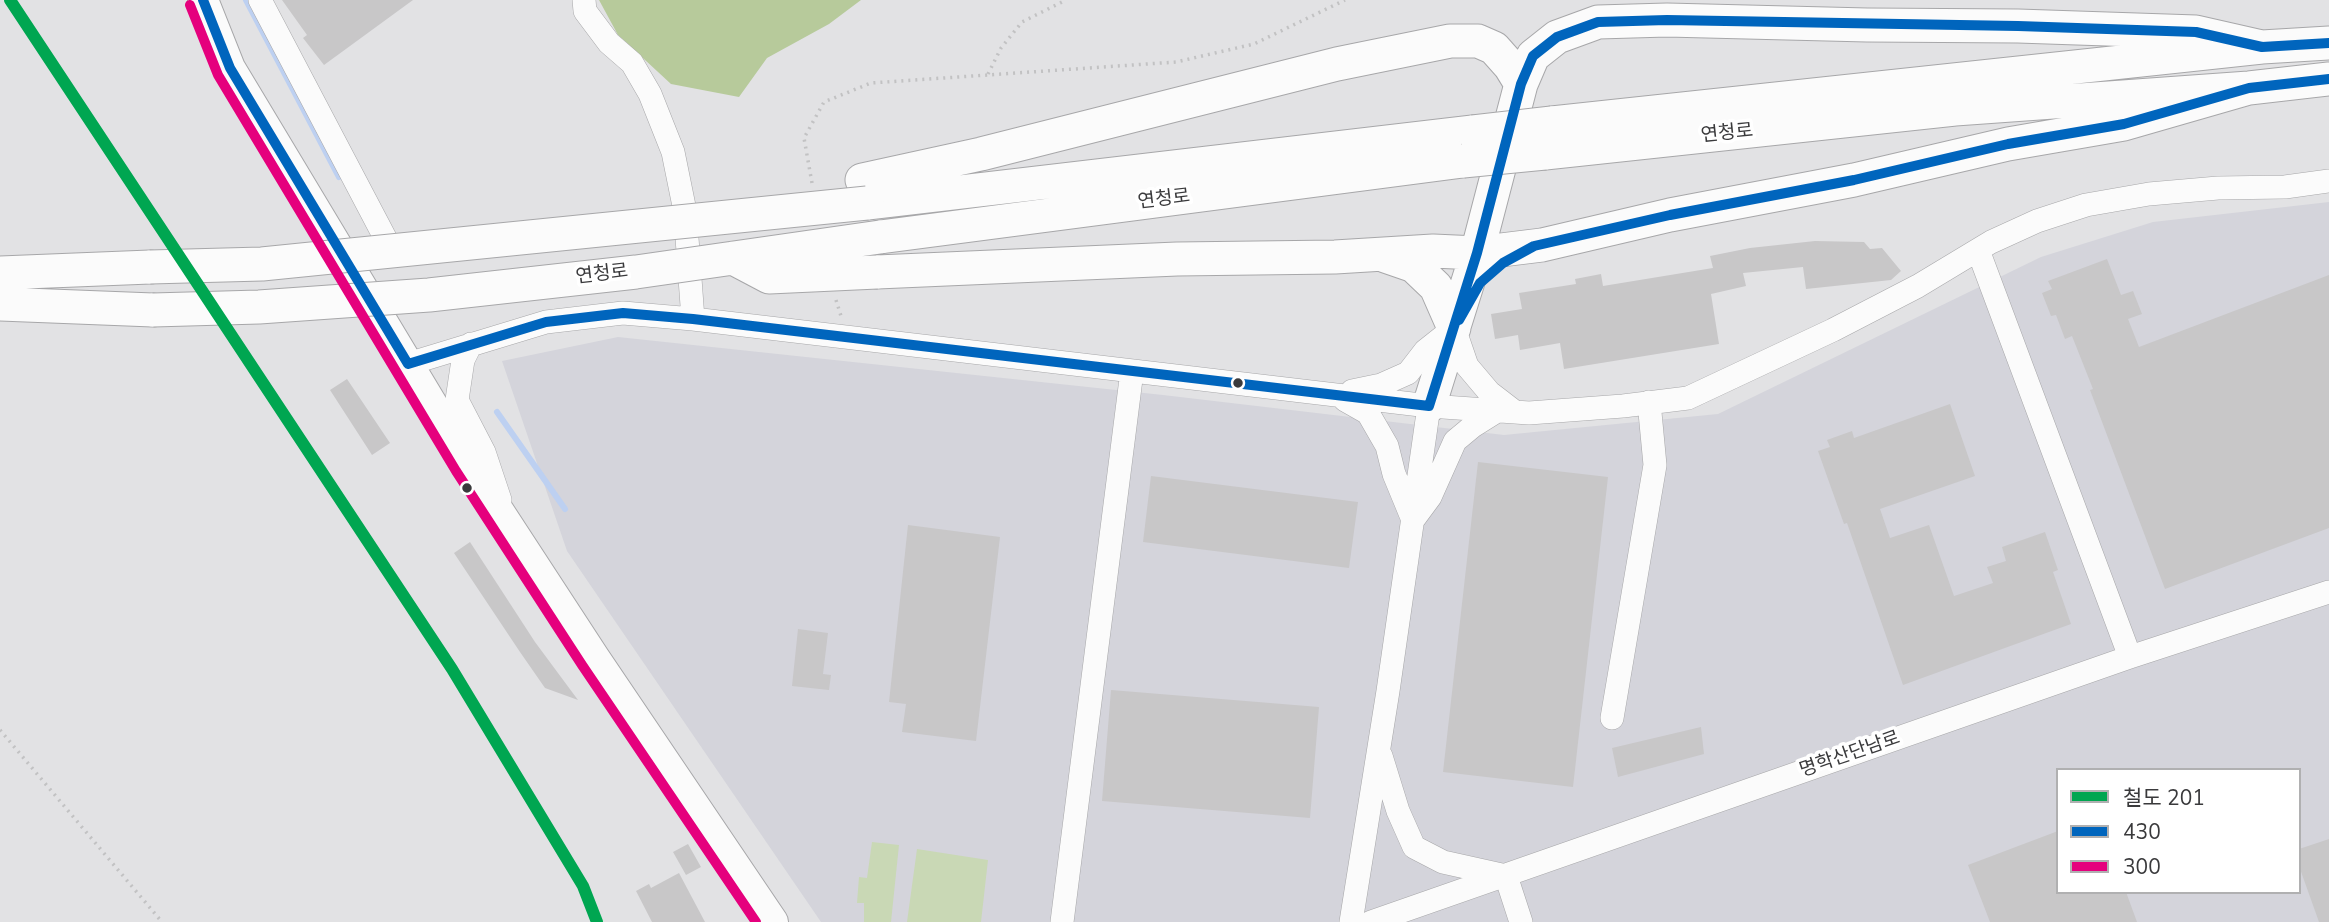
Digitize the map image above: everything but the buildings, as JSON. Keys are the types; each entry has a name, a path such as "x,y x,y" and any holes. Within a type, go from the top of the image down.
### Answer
{"highway":[{"path":"1429,406 1477,253 1521,83 1533,56 1557,37 1598,22 1667,20 2196,32 2263,47"},
{"path":"865,191 981,154 1337,64 1450,41 1478,41 1494,48 1521,83"},
{"name":"연청로","path":"0,272 262,264 762,213 865,191 1468,147 2263,47 2329,43"},
{"name":"연청로","path":"1549,138 2249,88 2329,79"},
{"path":"733,258 769,277 1177,259 1433,251 1477,253 1534,246 1670,215 1854,180 2008,144 2124,124 2249,88"},
{"name":"연청로","path":"0,304 153,310 259,307 429,295 733,258 1468,147"},
{"path":"1454,328 1480,283 1503,263 1534,246"},
{"path":"1381,254 1414,266 1436,287 1454,328"}],"main road":[{"path":"203,0 230,68 408,364 509,526 773,922"}],"street":[{"path":"260,0 392,251"},
{"path":"584,0 585,11 609,43 632,63 650,94 673,152 685,211 693,320"},
{"path":"408,364 546,322 623,313 1429,406 1529,413 1649,402 1688,398 1833,330 1918,286 1978,250 2037,221 2086,205 2149,194 2218,188 2285,187 2329,181"},
{"path":"1978,250 2130,657"},
{"path":"1336,395 1381,385 1408,373 1425,351 1454,328 1467,366 1506,411"},
{"path":"471,344 463,360 457,400 484,452 509,526"},
{"path":"1062,922 1132,371"},
{"path":"1336,395 1368,413 1387,446 1394,474 1413,520"},
{"path":"1612,718 1655,466 1649,402"},
{"path":"1351,922 1429,406"},
{"path":"1413,520 1430,497 1455,441 1473,426 1506,411"},
{"name":"명학산단남로","path":"1371,922 2130,657 2329,592"},
{"path":"1379,749 1398,811 1413,847 1443,862 1506,876 1521,922"}],"path":[{"path":"988,74 1001,48 1022,22 1066,0"},
{"path":"814,191 804,138 824,102 871,83 1176,62 1254,44 1345,0"},
{"path":"835,298 848,338"},
{"path":"0,730 162,922"}],"shaded area":[{"path":"2329,202 2329,922 821,922 567,551 502,361 618,337 1163,395 1504,435 1718,414 2041,257 2153,222"}],"green space":[{"path":"599,0 861,0 829,24 767,58 739,97 671,84 618,35"},
{"path":"872,842 899,845 891,922 864,922 864,903 857,903 859,877 867,878"},
{"path":"917,849 988,860 981,922 907,922"}],"waterway":[{"path":"246,0 339,177"},
{"path":"497,412 565,509"}],"rail line":[{"name":"201","path":"10,0 452,669 583,886 597,922"}],"transit line":[{"name":"430","path":"203,0 230,68 408,364 546,322 623,313 1429,406 1477,253 1521,84 1533,56 1557,37 1598,22 1667,20 2196,32 2262,47 2329,43"},
{"name":"300","path":"190,5 218,75 456,471 582,665 756,922"},
{"name":"430","path":"1459,320 1480,283 1503,263 1534,246 1670,215 1854,180 2008,144 2124,124 2249,88 2329,79"}]}
